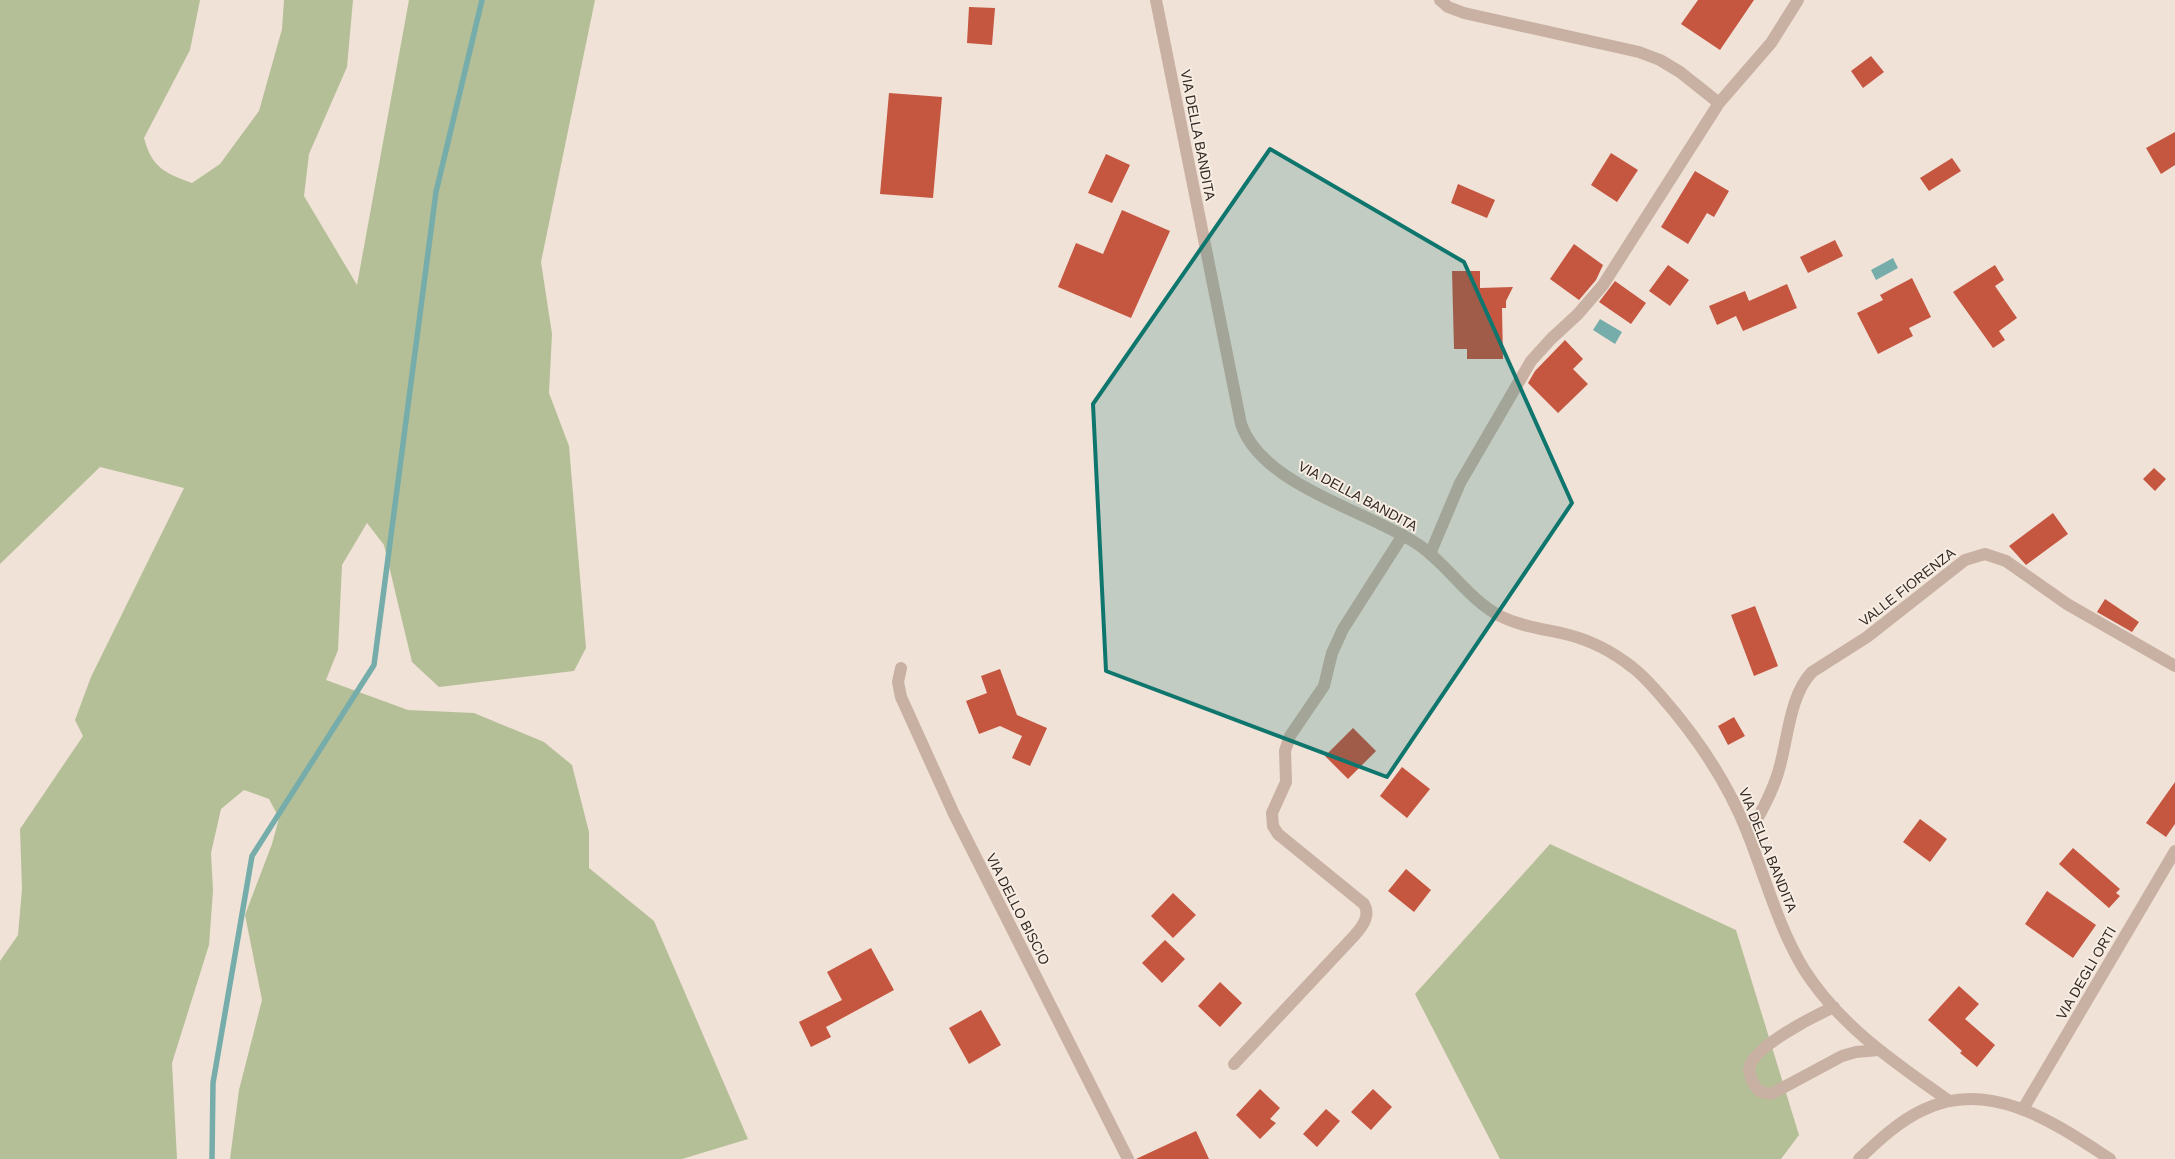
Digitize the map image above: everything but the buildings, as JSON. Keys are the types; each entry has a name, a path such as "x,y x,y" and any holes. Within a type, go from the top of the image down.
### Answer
{"street":[{"name":"VIA DELLA BANDITA","path":"1156,0 1241,424 1246,436 1259,454 1292,479 1403,535 1430,554 1486,607 1499,615 1530,627 1570,635 1588,642 1609,651 1638,672 1670,706 1702,748 1727,790 1748,835 1767,888 1796,953 1811,979 1854,1030 1949,1101"},
{"path":"1440,0 1448,7 1464,12 1639,52 1660,60 1680,72 1719,104"},
{"path":"1430,554 1460,483 1531,361 1545,344 1578,314 1603,285 1719,104 1771,43 1798,0"},
{"path":"1234,1064 1366,921 1367,908 1361,900 1278,834 1273,826 1272,812 1286,782 1286,751 1294,728 1324,686 1332,653 1346,623 1403,535"},
{"name":"VALLE FIORENZA","path":"1748,835 1768,798 1777,776 1794,703 1805,679 1812,672 1868,637 1972,557 1992,555 2006,561 2067,604 2175,666"},
{"name":"VIA DELLO BISCIO","path":"901,668 898,682 901,697 942,788 1128,1159"},
{"name":"VIA DEGLI ORTI","path":"2023,1109 2175,852"},
{"path":"1834,1007 1802,1022 1753,1057 1749,1070 1756,1088 1764,1094 1773,1094 1842,1056 1856,1052 1879,1050"},
{"path":"1859,1159 1887,1134 1916,1113 1949,1101 1985,1100 2023,1109 2058,1126 2110,1159"}],"highlighted area":[{"path":"1270,149 1464,262 1572,503 1387,777 1106,671 1093,404"}],"green space":[{"path":"0,0 200,0 190,50 144,138 151,156 161,168 174,176 192,183 220,164 259,111 282,29 284,0 353,0 347,67 309,154 304,196 357,285 409,0 595,0 541,262 552,334 549,393 569,446 586,648 574,671 439,687 412,662 384,545 367,523 342,565 338,650 326,680 408,710 474,713 544,742 572,765 589,832 589,868 654,921 748,1139 682,1159 230,1159 239,1090 262,1000 245,915 272,844 279,818 269,799 244,790 221,809 211,853 213,891 209,945 172,1063 177,1159 0,1159 0,961 18,935 22,889 20,829 83,736 75,720 91,677 184,488 100,467 0,564"},
{"path":"1550,844 1736,930 1799,1135 1781,1159 1500,1159 1415,994"}],"water":[{"path":"1893,258 1898,268 1876,280 1871,270"},
{"path":"1600,319 1622,332 1615,344 1593,330"}],"waterway":[{"path":"212,1159 213,1083 252,856 374,665 436,192 482,0"}]}
